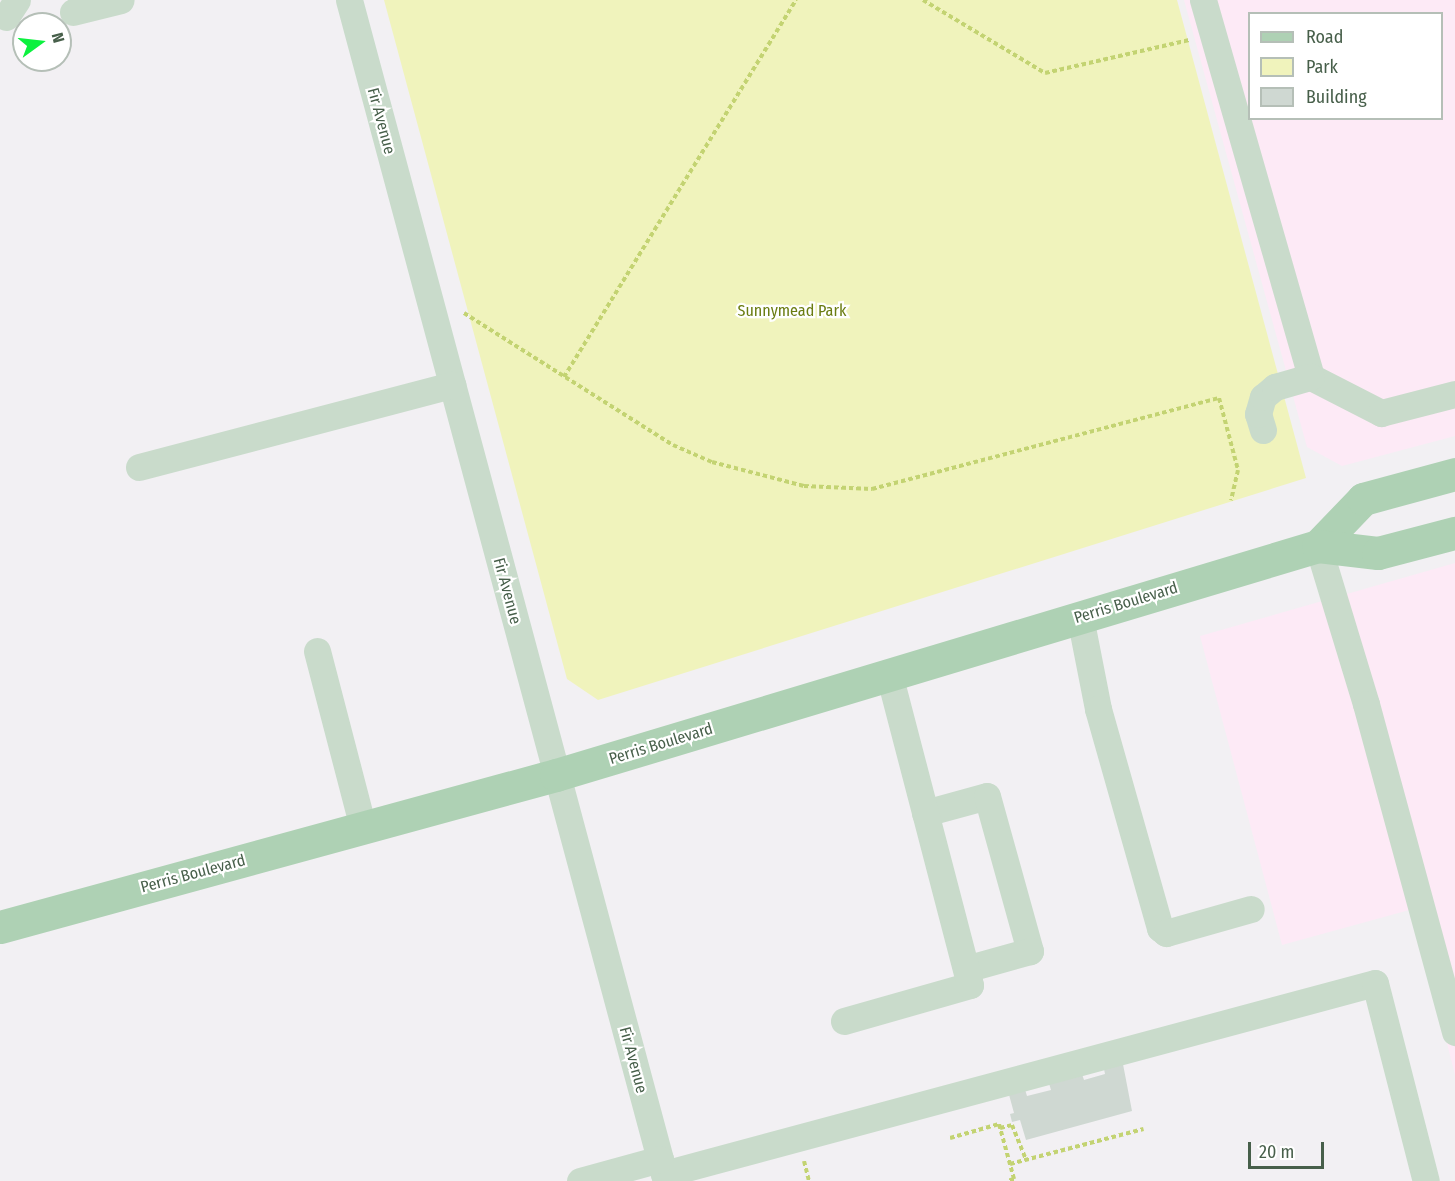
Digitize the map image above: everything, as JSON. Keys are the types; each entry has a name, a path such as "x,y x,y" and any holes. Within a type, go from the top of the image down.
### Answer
{"main road":[{"name":"Perris Boulevard","path":"1318,546 1363,499 1455,474"},
{"name":"Perris Boulevard","path":"0,927 556,775 1318,546 1378,553 1453,532"}],"street":[{"path":"73,12 121,0"},
{"name":"Fir Avenue","path":"349,0 663,1171"},
{"path":"1203,0 1311,377"},
{"path":"1263,430 1258,414 1263,397 1275,387 1311,377 1381,413 1455,394"},
{"path":"139,467 452,385"},
{"path":"1318,546 1366,704 1455,1032"},
{"path":"1080,617 1098,709 1160,928 1166,933 1251,909"},
{"path":"317,651 363,828"},
{"path":"844,1021 970,985 890,674"},
{"path":"925,813 987,796 1030,951 966,969"},
{"path":"580,1181 663,1171 1375,983 1426,1181"}],"path":[{"path":"564,377 796,0"},
{"path":"923,0 1045,73 1202,37"},
{"path":"464,313 674,445 712,462 804,486 850,490 872,489 1219,398 1238,470 1231,500"},
{"path":"950,1138 999,1124 1014,1179 1007,1181"},
{"path":"1000,1128 1012,1125 1026,1160"},
{"path":"1010,1164 1143,1130"}],"shaded area":[{"path":"1184,0 1455,0 1455,436 1342,466 1307,447"},
{"path":"1455,563 1455,1075 1413,909 1282,945 1200,636"}],"green space":[{"name":"Sunnymead Park","path":"384,0 1177,0 1306,478 598,700 567,679"}],"building":[{"path":"1122,1059 1132,1111 1026,1140 1020,1120 1012,1122 1010,1114 1014,1113 1008,1091 1024,1086 1027,1096 1051,1090 1048,1080 1081,1071 1084,1080 1105,1074 1103,1064"}]}
